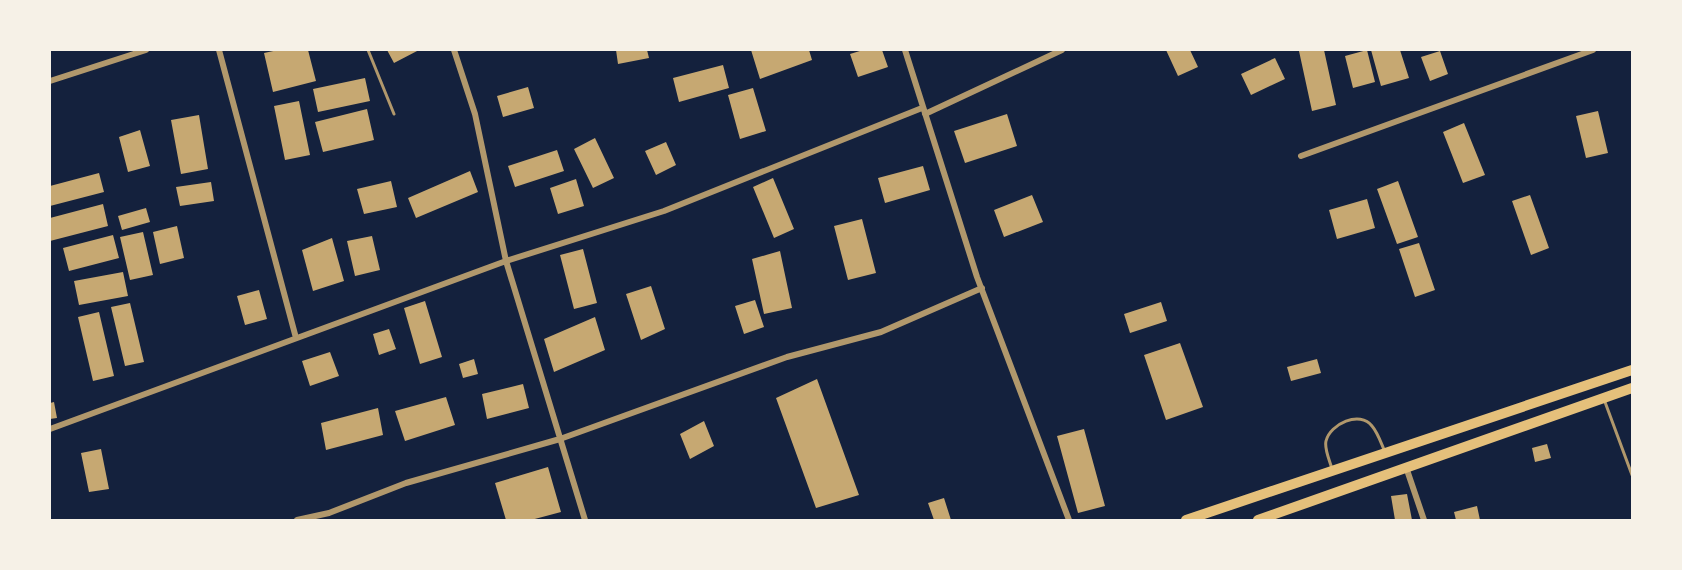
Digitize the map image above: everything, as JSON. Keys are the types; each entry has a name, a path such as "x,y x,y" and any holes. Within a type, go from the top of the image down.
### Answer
{"highway":[{"path":"1186,520 1632,370"},
{"path":"1258,520 1407,470 1632,388"}],"street":[{"path":"50,81 146,50"},
{"path":"219,50 296,338"},
{"path":"454,50 475,114 506,261 585,520"},
{"path":"905,50 982,288 1069,520"},
{"path":"50,429 506,261 664,211 923,111 1062,50"},
{"path":"1301,156 1593,50"},
{"path":"297,520 329,513 406,483 560,439 787,357 881,332 982,288"},
{"path":"1407,470 1424,520"}],"lane":[{"path":"368,50 394,114"},
{"path":"1604,400 1632,475"},
{"path":"1333,471 1325,443 1331,429 1346,420 1362,419 1371,424 1386,453"}],"building":[{"path":"278,50 308,50 316,81 273,92 264,53"},
{"path":"387,50 419,50 394,63"},
{"path":"616,50 647,50 649,58 618,64"},
{"path":"751,50 809,50 812,60 760,79"},
{"path":"863,50 882,50 888,67 858,77 850,54"},
{"path":"1166,50 1190,50 1198,67 1178,76"},
{"path":"1324,50 1336,105 1312,111 1299,51"},
{"path":"1367,50 1375,82 1353,88 1345,56"},
{"path":"1371,50 1400,50 1409,78 1381,86"},
{"path":"1440,51 1448,74 1430,81 1421,57"},
{"path":"1275,58 1285,79 1251,95 1241,74"},
{"path":"723,65 729,88 679,102 673,78"},
{"path":"365,78 370,101 318,112 313,89"},
{"path":"528,87 534,108 503,117 497,96"},
{"path":"753,88 766,131 740,139 728,95"},
{"path":"299,101 310,155 285,160 274,106"},
{"path":"367,109 374,140 323,152 315,122"},
{"path":"1598,111 1608,153 1586,158 1576,116"},
{"path":"1007,114 1017,146 965,163 954,131"},
{"path":"199,115 208,169 181,174 171,120"},
{"path":"1464,123 1485,175 1463,183 1443,132"},
{"path":"140,130 150,166 128,172 119,137"},
{"path":"595,138 614,178 593,188 574,149"},
{"path":"666,142 676,165 656,175 645,151"},
{"path":"557,150 564,171 515,187 508,166"},
{"path":"923,166 930,190 885,203 878,178"},
{"path":"470,171 478,192 416,218 408,198"},
{"path":"99,173 104,192 50,206 50,186"},
{"path":"773,178 794,229 774,238 753,187"},
{"path":"576,179 584,206 558,214 550,188"},
{"path":"391,181 397,207 364,214 357,189"},
{"path":"1398,181 1418,237 1397,244 1377,189"},
{"path":"211,182 214,201 180,206 176,187"},
{"path":"1032,195 1043,222 1004,237 994,210"},
{"path":"1530,195 1549,248 1531,255 1512,201"},
{"path":"1367,199 1375,228 1337,239 1329,210"},
{"path":"103,204 108,226 50,241 50,218"},
{"path":"146,208 150,222 122,230 118,216"},
{"path":"862,219 876,273 848,280 834,226"},
{"path":"177,226 184,258 160,264 153,232"},
{"path":"143,232 153,275 130,280 120,237"},
{"path":"113,235 119,258 69,271 63,248"},
{"path":"372,236 380,270 355,276 347,241"},
{"path":"332,238 344,281 313,291 302,250"},
{"path":"1419,243 1435,290 1415,297 1399,249"},
{"path":"583,249 597,303 574,309 560,255"},
{"path":"780,251 792,308 764,314 752,259"},
{"path":"123,272 128,296 79,305 74,281"},
{"path":"651,286 665,329 641,340 626,294"},
{"path":"259,290 267,319 245,325 237,296"},
{"path":"755,300 764,327 744,334 735,306"},
{"path":"425,301 442,357 420,364 404,308"},
{"path":"1161,302 1167,321 1130,333 1124,314"},
{"path":"130,303 144,362 125,366 111,307"},
{"path":"99,312 114,376 93,381 78,317"},
{"path":"595,317 605,350 554,372 544,339"},
{"path":"389,329 396,349 379,355 373,334"},
{"path":"1180,343 1203,407 1166,420 1144,355"},
{"path":"330,352 339,376 310,386 302,361"},
{"path":"474,359 478,374 463,378 459,364"},
{"path":"1317,359 1321,373 1291,381 1287,367"},
{"path":"817,379 859,495 816,508 776,398"},
{"path":"523,384 529,408 487,419 482,394"},
{"path":"446,397 455,425 405,441 395,411"},
{"path":"54,402 57,418 50,419 50,403"},
{"path":"378,408 383,435 326,450 321,423"},
{"path":"704,421 714,446 690,459 680,434"},
{"path":"1084,429 1105,506 1078,513 1057,436"},
{"path":"1547,444 1551,458 1535,462 1532,448"},
{"path":"101,449 109,489 89,492 81,453"},
{"path":"548,467 561,512 531,520 506,520 495,483"},
{"path":"1407,494 1412,520 1395,520 1391,496"},
{"path":"944,498 951,520 934,520 928,503"},
{"path":"1477,506 1480,520 1456,520 1454,512"}]}
